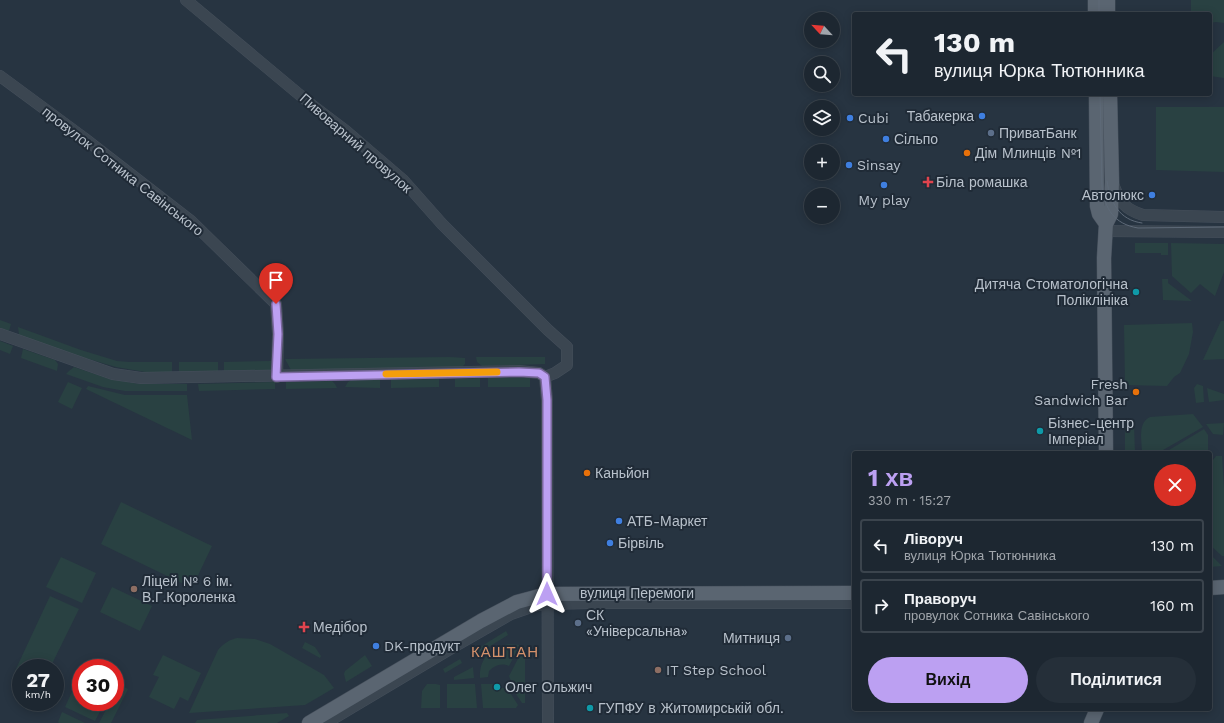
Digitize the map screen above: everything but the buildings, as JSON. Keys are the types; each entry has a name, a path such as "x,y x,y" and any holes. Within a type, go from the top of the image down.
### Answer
{"main road":[{"path":"1095,0 1095,12"},
{"path":"1108,0 1108,12"},
{"path":"1096,96 1097,206 1105,228"},
{"path":"1106,451 1104,258 1105,228 1111,214 1112,182 1110,96"},
{"path":"1212,588 1224,587"},
{"name":"вулиця Перемоги","path":"309,723 481,621 517,602 547,599 852,593"},
{"path":"1212,595 1224,595"},
{"path":"1091,723 1096,711"}],"street":[{"name":"Пивоварний провулок","path":"186,0 346,131 403,180 442,224 566,347 567,365 555,374 545,377"},
{"name":"провулок Сотника Савінського","path":"0,76 84,138 191,221 276,304 278,334 276,377"},
{"path":"1112,182 1119,199 1124,206 1131,211 1143,215 1224,217"},
{"path":"1105,228 1224,232"},
{"path":"0,334 113,374 141,378 519,372 539,373 545,377 547,400 548,723"},
{"name":"вулиця Перемоги","path":"326,723 511,614 547,599 852,603"}],"green space":[{"path":"1191,0 1224,0 1224,23 1212,23 1212,12 1191,12"},
{"path":"1224,42 1224,78 1212,76 1212,53"},
{"path":"1156,107 1224,107 1224,172 1156,170"},
{"path":"1135,243 1168,243 1168,255 1161,255 1161,253 1135,253"},
{"path":"1171,243 1224,244 1224,272 1215,296 1200,284 1191,293 1172,276"},
{"path":"1162,279 1168,279 1168,283 1192,301 1163,300"},
{"path":"0,320 11,324 9,331 0,328"},
{"path":"1221,321 1224,321 1224,359 1203,360"},
{"path":"1192,323 1193,332 1189,354 1180,373 1174,377 1167,386 1125,385 1124,325"},
{"path":"18,327 81,350 117,361 172,362 172,372 145,372 116,367 78,356 19,335"},
{"path":"0,341 13,346 10,354 0,350"},
{"path":"23,349 55,360 58,364 57,371 21,358"},
{"path":"476,357 545,357 545,364 482,366 477,362"},
{"path":"465,358 465,364 462,367 291,370 285,359"},
{"path":"271,361 271,370 224,371 224,362"},
{"path":"179,362 218,362 218,371 179,372"},
{"path":"74,367 110,379 139,384 187,384 187,391 125,391 103,387 66,374"},
{"path":"480,378 480,387 455,387 455,379"},
{"path":"488,378 530,378 530,387 488,387"},
{"path":"439,379 439,387 391,388 391,380"},
{"path":"351,380 380,380 380,388 345,387"},
{"path":"332,381 337,388 286,389 286,382"},
{"path":"68,382 82,388 72,409 58,402"},
{"path":"275,382 275,389 199,391 198,384"},
{"path":"1197,384 1203,386 1204,402 1196,403 1194,388"},
{"path":"88,386 125,395 187,395 192,440 86,389"},
{"path":"1207,388 1224,394 1224,400 1209,402"},
{"path":"1193,414 1203,427 1161,451 1142,451 1142,428 1143,424 1150,417"},
{"path":"1224,423 1223,435 1213,434 1206,424"},
{"path":"1125,424 1134,424 1135,451 1125,451"},
{"path":"1204,429 1208,435 1208,451 1167,451"},
{"path":"1216,456 1222,456 1224,488 1224,556 1222,556 1212,547 1212,461"},
{"path":"121,502 212,546 192,588 101,544"},
{"path":"1212,556 1222,566 1212,567"},
{"path":"61,557 96,573 82,603 46,587"},
{"path":"112,587 152,606 140,631 100,612"},
{"path":"50,596 79,609 54,659 21,659"},
{"path":"506,631 508,635 479,653 477,649"},
{"path":"237,638 255,639 270,644 324,675 334,688 305,705 189,713 218,650 222,645"},
{"path":"305,642 315,647 321,656 320,658 302,648"},
{"path":"509,644 520,645 509,666 496,666 489,671 488,677 480,678 480,671 487,655 497,648"},
{"path":"522,651 525,653 525,703 522,703 510,685 511,681 509,676"},
{"path":"163,655 201,673 188,701 180,697 174,709 149,697 159,677 153,675"},
{"path":"365,655 372,666 346,682 344,674 345,671"},
{"path":"460,659 462,663 445,673 443,669"},
{"path":"473,667 474,678 454,680 454,677"},
{"path":"427,684 440,685 440,708 421,708 422,691"},
{"path":"447,684 475,684 477,708 447,708"},
{"path":"481,684 496,684 501,688 507,688 518,705 516,708 483,708"},
{"path":"124,687 128,689 124,697"},
{"path":"72,692 72,710 65,707"},
{"path":"74,711 100,711 95,721"},
{"path":"105,711 117,711 111,723 99,723"},
{"path":"62,712 85,723 59,723 58,722"},
{"path":"287,713 289,716 277,723 195,723 197,720"}],"tram line":[{"path":"1099,0 1099,12"},
{"path":"1100,96 1102,187 1108,209 1112,214 1123,223 1138,228 1224,227"},
{"path":"1107,181 1110,196 1117,209 1127,218 1142,223"}],"slow traffic":[{"path":"386,374 497,372"}],"place":[{"name":"Табакерка","path":"982,116"},
{"name":"Cubi","path":"850,118"},
{"name":"ПриватБанк","path":"991,133"},
{"name":"Сільпо","path":"886,139"},
{"name":"Дім Млинців №1","path":"967,153"},
{"name":"Sinsay","path":"849,165"},
{"name":"Біла ромашка","path":"928,182"},
{"name":"My play","path":"884,185"},
{"name":"Автолюкс","path":"1152,195"},
{"name":"Дитяча Стоматологічна Поліклініка","path":"1136,292"},
{"name":"Fresh Sandwich Bar","path":"1136,392"},
{"name":"Бізнес-центр Імперіал","path":"1040,431"},
{"name":"Каньйон","path":"587,473"},
{"name":"АТБ-Маркет","path":"619,521"},
{"name":"Бірвіль","path":"610,543"},
{"name":"Ліцей № 6 ім. В.Г.Короленка","path":"134,589"},
{"name":"СК «Універсальна»","path":"578,623"},
{"name":"Медібор","path":"304,627"},
{"name":"Митниця","path":"788,638"},
{"name":"DK-продукт","path":"376,646"},
{"name":"IT Step School","path":"658,670"},
{"name":"Олег Ольжич","path":"497,687"},
{"name":"ГУПФУ в Житомирській обл.","path":"590,708"}],"district":[{"name":"КАШТАН","path":"505,652"}],"route":[{"path":"276,304 278,334 276,377 530,372 539,373 545,377 547,400 547,594"}]}
